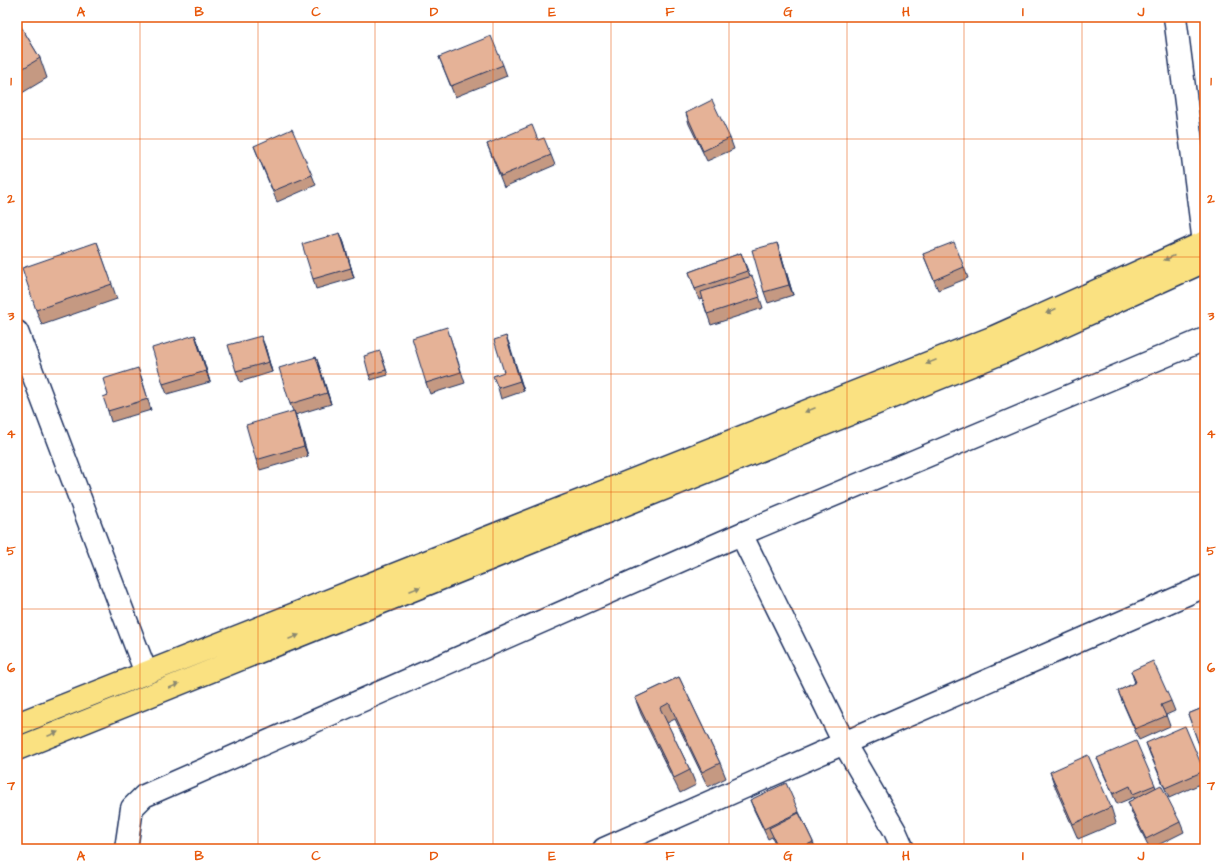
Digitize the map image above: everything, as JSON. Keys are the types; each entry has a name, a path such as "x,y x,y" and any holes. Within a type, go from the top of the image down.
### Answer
{"main road":[{"path":"17,724 994,337 1205,249"},
{"path":"17,749 1004,352 1205,249"}],"street":[{"path":"1175,17 1205,249"},
{"path":"17,332 146,673"},
{"path":"126,849 132,808 144,796 741,534 1205,339"},
{"path":"741,534 844,743 895,831 903,849"},
{"path":"604,849 1205,586"}],"building":[{"path":"17,20 40,58 17,72"},
{"path":"491,36 503,65 451,86 439,57"},
{"path":"712,100 730,138 703,151 686,113"},
{"path":"532,125 538,140 544,138 551,155 501,176 487,144"},
{"path":"292,129 312,175 273,191 254,146"},
{"path":"340,233 351,268 313,279 302,244"},
{"path":"97,242 112,284 36,310 22,268"},
{"path":"954,242 964,267 934,280 923,254"},
{"path":"777,243 789,285 764,292 752,250"},
{"path":"741,253 747,271 695,289 689,272"},
{"path":"752,276 760,297 707,314 701,292"},
{"path":"447,327 461,372 426,383 412,338"},
{"path":"195,335 206,371 163,384 152,348"},
{"path":"261,336 269,362 236,371 228,345"},
{"path":"506,336 520,381 498,388 493,376 504,372 494,340"},
{"path":"380,351 386,370 369,375 364,356"},
{"path":"316,357 327,393 290,404 279,368"},
{"path":"138,368 148,399 108,411 103,397 108,395 103,379"},
{"path":"294,411 304,446 256,460 246,425"},
{"path":"1153,661 1171,701 1161,705 1166,716 1135,729 1118,691 1136,682 1131,671"},
{"path":"679,677 720,763 702,772 669,703 660,708 690,770 674,778 635,698"},
{"path":"1205,707 1205,740 1198,742 1188,714"},
{"path":"1185,726 1204,771 1165,788 1146,743"},
{"path":"1136,741 1155,785 1133,794 1130,786 1113,794 1097,758"},
{"path":"1088,755 1111,807 1073,824 1050,772"},
{"path":"786,783 799,812 764,829 750,800"},
{"path":"1161,785 1180,822 1146,839 1128,802"},
{"path":"799,813 813,842 799,849 779,849 769,828"},
{"path":"813,844 816,849 802,849"}]}
